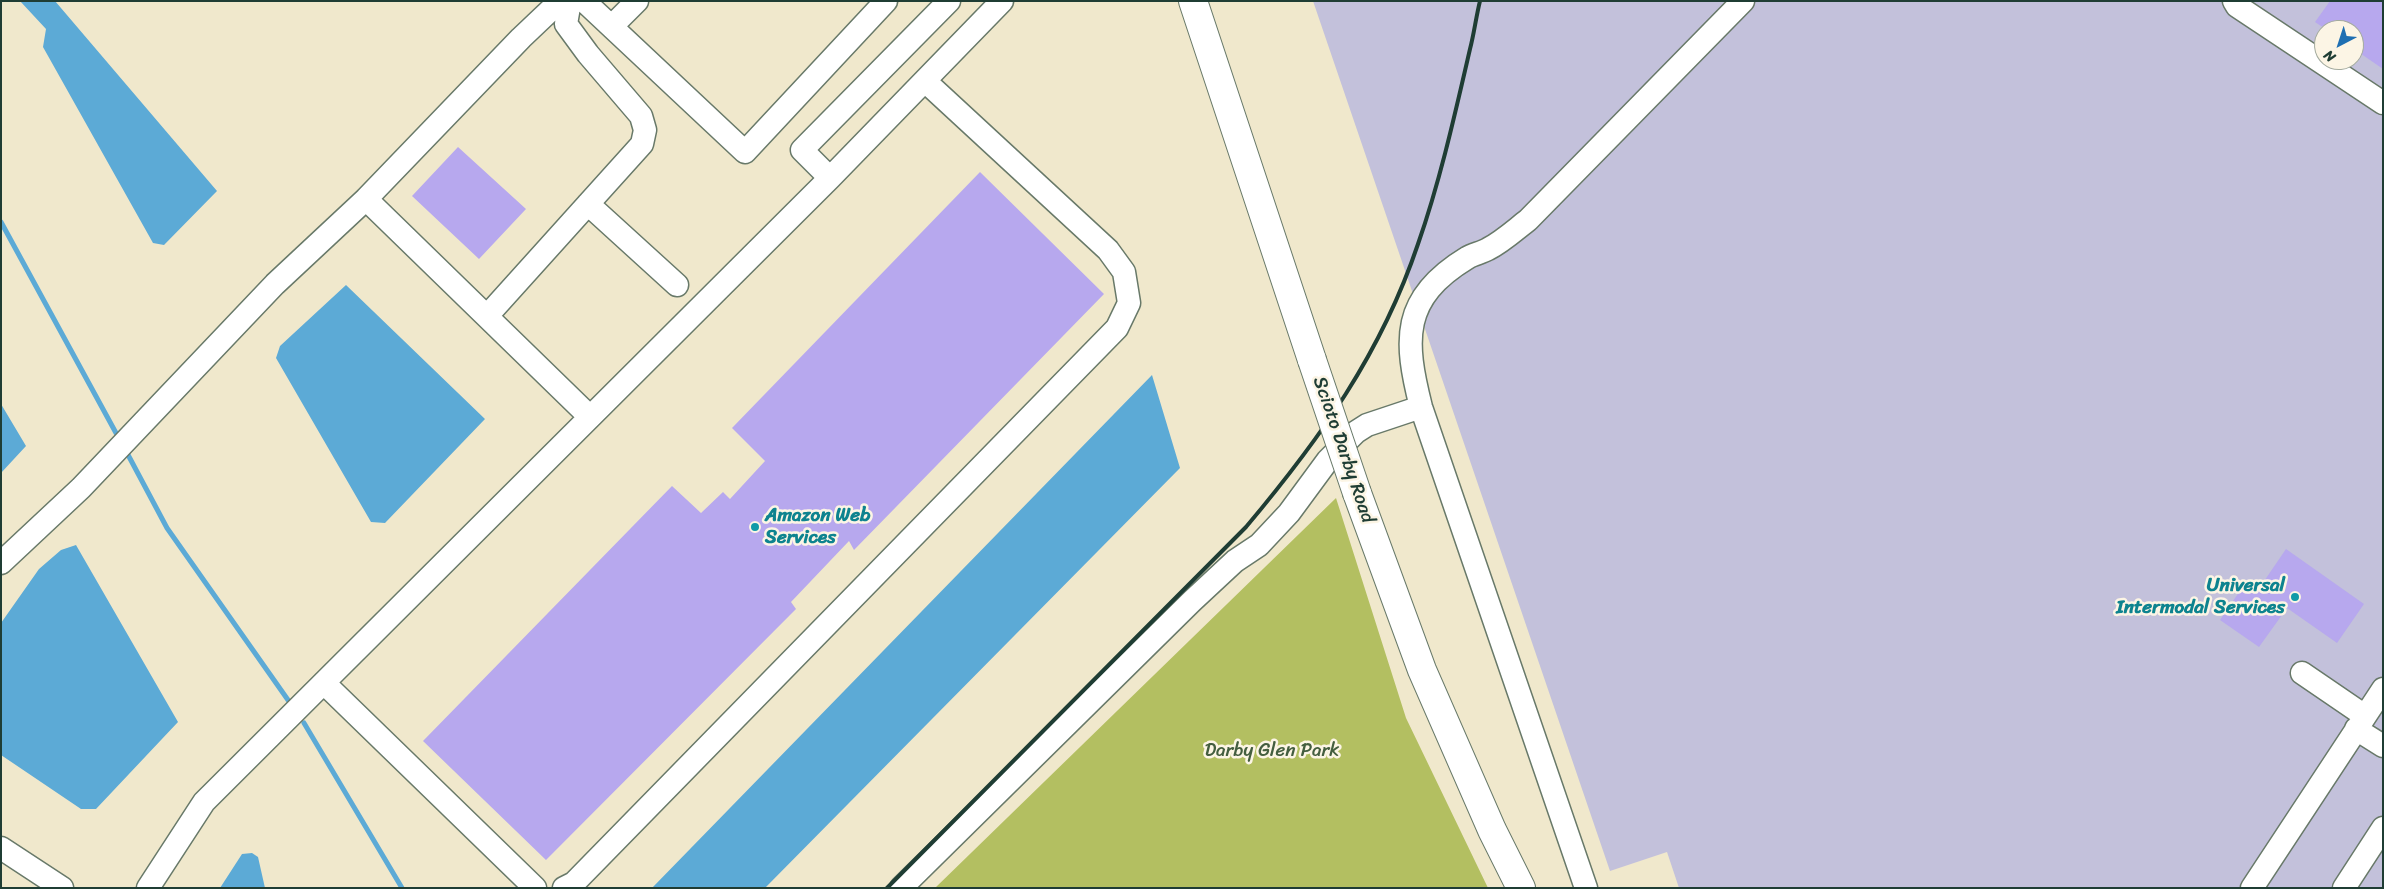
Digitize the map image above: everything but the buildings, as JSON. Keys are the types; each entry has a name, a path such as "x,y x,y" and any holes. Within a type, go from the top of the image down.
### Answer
{"main road":[{"name":"Scioto Darby Road","path":"1192,1 1357,493 1422,670 1492,830 1521,888"}],"street":[{"path":"1,563 81,488 276,284 366,199 521,38 560,1"},
{"path":"487,316 642,144 645,130 641,116 588,54 566,24 570,1"},
{"path":"584,1 745,152 886,1"},
{"path":"612,26 637,1"},
{"path":"830,178 802,150 949,1"},
{"path":"148,888 204,802 589,416 830,178 1002,1"},
{"path":"1586,888 1421,407 1410,360 1410,341 1416,311 1426,293 1454,266 1488,249 1528,220 1744,1"},
{"path":"2234,1 2237,6 2383,103"},
{"path":"564,888 574,884 1117,328 1130,303 1124,272 1108,250 925,81"},
{"path":"366,199 589,416"},
{"path":"588,204 677,285"},
{"path":"901,888 1192,601 1234,561 1259,545 1289,513 1328,460 1356,432 1367,425 1421,407"},
{"path":"2302,673 2361,723 2383,746"},
{"path":"324,683 535,888"},
{"path":"2252,888 2383,689"},
{"path":"2344,888 2383,828"},
{"path":"1,848 62,888"}],"shaded area":[{"path":"1313,1 2383,1 2383,888 1679,888 1667,852 1610,871"}],"green space":[{"name":"Darby Glen Park","path":"1336,498 1406,718 1488,888 935,888"}],"water":[{"path":"20,1 55,1 217,191 164,245 153,243 43,47 46,29"},
{"path":"346,285 485,419 385,523 371,522 276,358 280,346"},
{"path":"1152,375 1180,468 765,888 652,888"},
{"path":"1,404 26,446 1,473"},
{"path":"76,545 178,722 96,809 81,809 1,755 1,623 39,569 61,550"},
{"path":"252,853 258,857 265,888 220,888 242,854"}],"waterway":[{"path":"1,222 116,433"},
{"path":"126,451 167,528 288,700"},
{"path":"304,723 402,888"}],"railway":[{"path":"887,888 1246,527 1299,461 1346,394 1386,322 1418,244 1447,147 1480,1"}],"place":[{"name":"Amazon Web Services","path":"755,527"},
{"name":"Universal Intermodal Services","path":"2295,597"}]}
